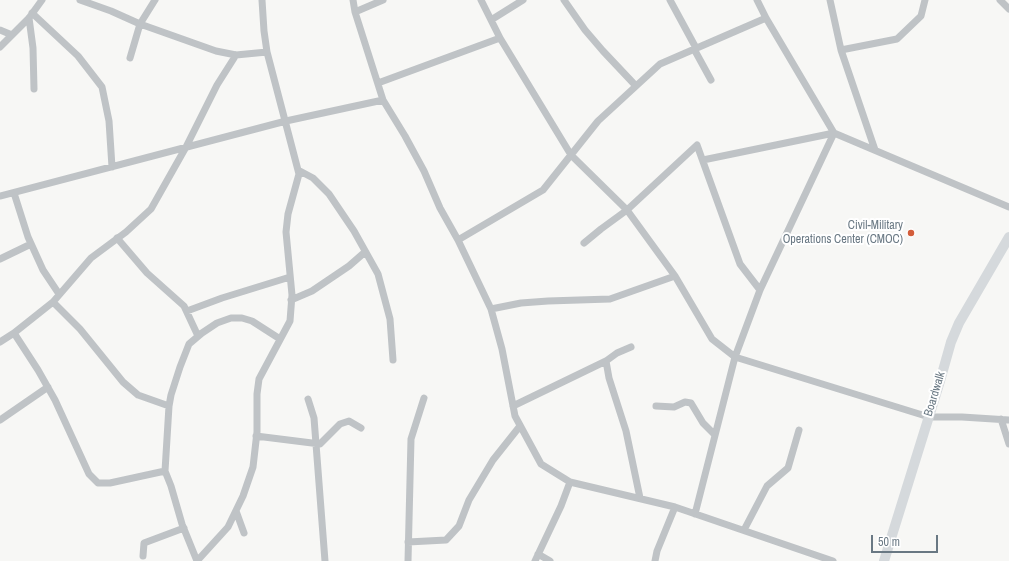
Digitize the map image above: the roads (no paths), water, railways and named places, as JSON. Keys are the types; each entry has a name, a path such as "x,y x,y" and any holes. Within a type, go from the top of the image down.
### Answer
{"street":[{"path":"0,47 31,16 42,0"},
{"path":"80,0 111,11 140,24 216,51 236,55 267,52"},
{"path":"130,58 140,24 155,0"},
{"path":"262,0 267,52 299,174 288,214 286,232 290,276 290,321 259,379 253,467 243,496 228,527 197,561 165,471 170,395 190,344 198,336 217,323 231,318 242,318 263,327 280,339"},
{"path":"353,0 355,12 378,82 382,100 405,136 424,171 440,208 458,240 490,309 502,349 515,416 541,464 570,482 675,507 833,561"},
{"path":"355,12 383,0"},
{"path":"481,0 500,38 571,155 627,210 675,276 712,339 735,357 929,417 962,417 1009,420"},
{"path":"492,20 523,0"},
{"path":"564,0 602,51 636,86"},
{"path":"670,0 711,80"},
{"path":"757,0 766,18 834,133"},
{"path":"830,0 841,50 875,150"},
{"path":"841,50 897,39 921,16 925,0"},
{"path":"1000,0 1009,9"},
{"path":"31,16 34,89"},
{"path":"31,16 78,56 102,87 109,121 112,167"},
{"path":"458,240 543,190 598,121 660,64 766,18"},
{"path":"0,30 12,35"},
{"path":"378,82 500,38"},
{"path":"0,342 14,333 53,302 91,258 151,209 186,147 217,85 236,55"},
{"path":"0,196 286,121 382,100"},
{"path":"695,514 735,357 760,290 834,133"},
{"path":"703,160 834,133 1009,207"},
{"path":"584,243 627,210 697,145 740,264 760,290"},
{"path":"298,170 313,178 329,194 354,231 378,274 390,319 393,360"},
{"path":"14,193 31,244 43,270 59,294"},
{"name":"Boardwalk","path":"884,561 954,332 1009,237"},
{"path":"117,238 147,273 184,306 198,336"},
{"path":"0,259 31,244"},
{"path":"291,300 318,287 349,266 365,252"},
{"path":"187,311 290,276"},
{"path":"490,309 521,303 610,299 675,276"},
{"path":"53,302 80,329 123,382 138,395 169,406"},
{"path":"14,333 48,387 89,474 98,482 110,483 165,471"},
{"path":"513,406 606,361 630,347"},
{"path":"606,361 609,378 626,431 640,498"},
{"path":"0,420 48,387"},
{"path":"308,398 314,418 325,561"},
{"path":"408,561 412,439 424,398"},
{"path":"656,406 674,407 685,402 691,403 703,423 715,435"},
{"path":"1001,419 1009,444"},
{"path":"256,436 320,444 340,424 349,421 361,428"},
{"path":"408,542 446,540 459,526 469,500 493,460 520,426"},
{"path":"744,530 767,486 788,468 799,430"},
{"path":"550,561 537,558 561,506 570,482"},
{"path":"655,561 657,551 675,507"},
{"path":"236,511 244,533"},
{"path":"143,556 144,543 184,528"}],"place":[{"name":"Civil-Military Operations Center (CMOC)","path":"911,233"}]}
